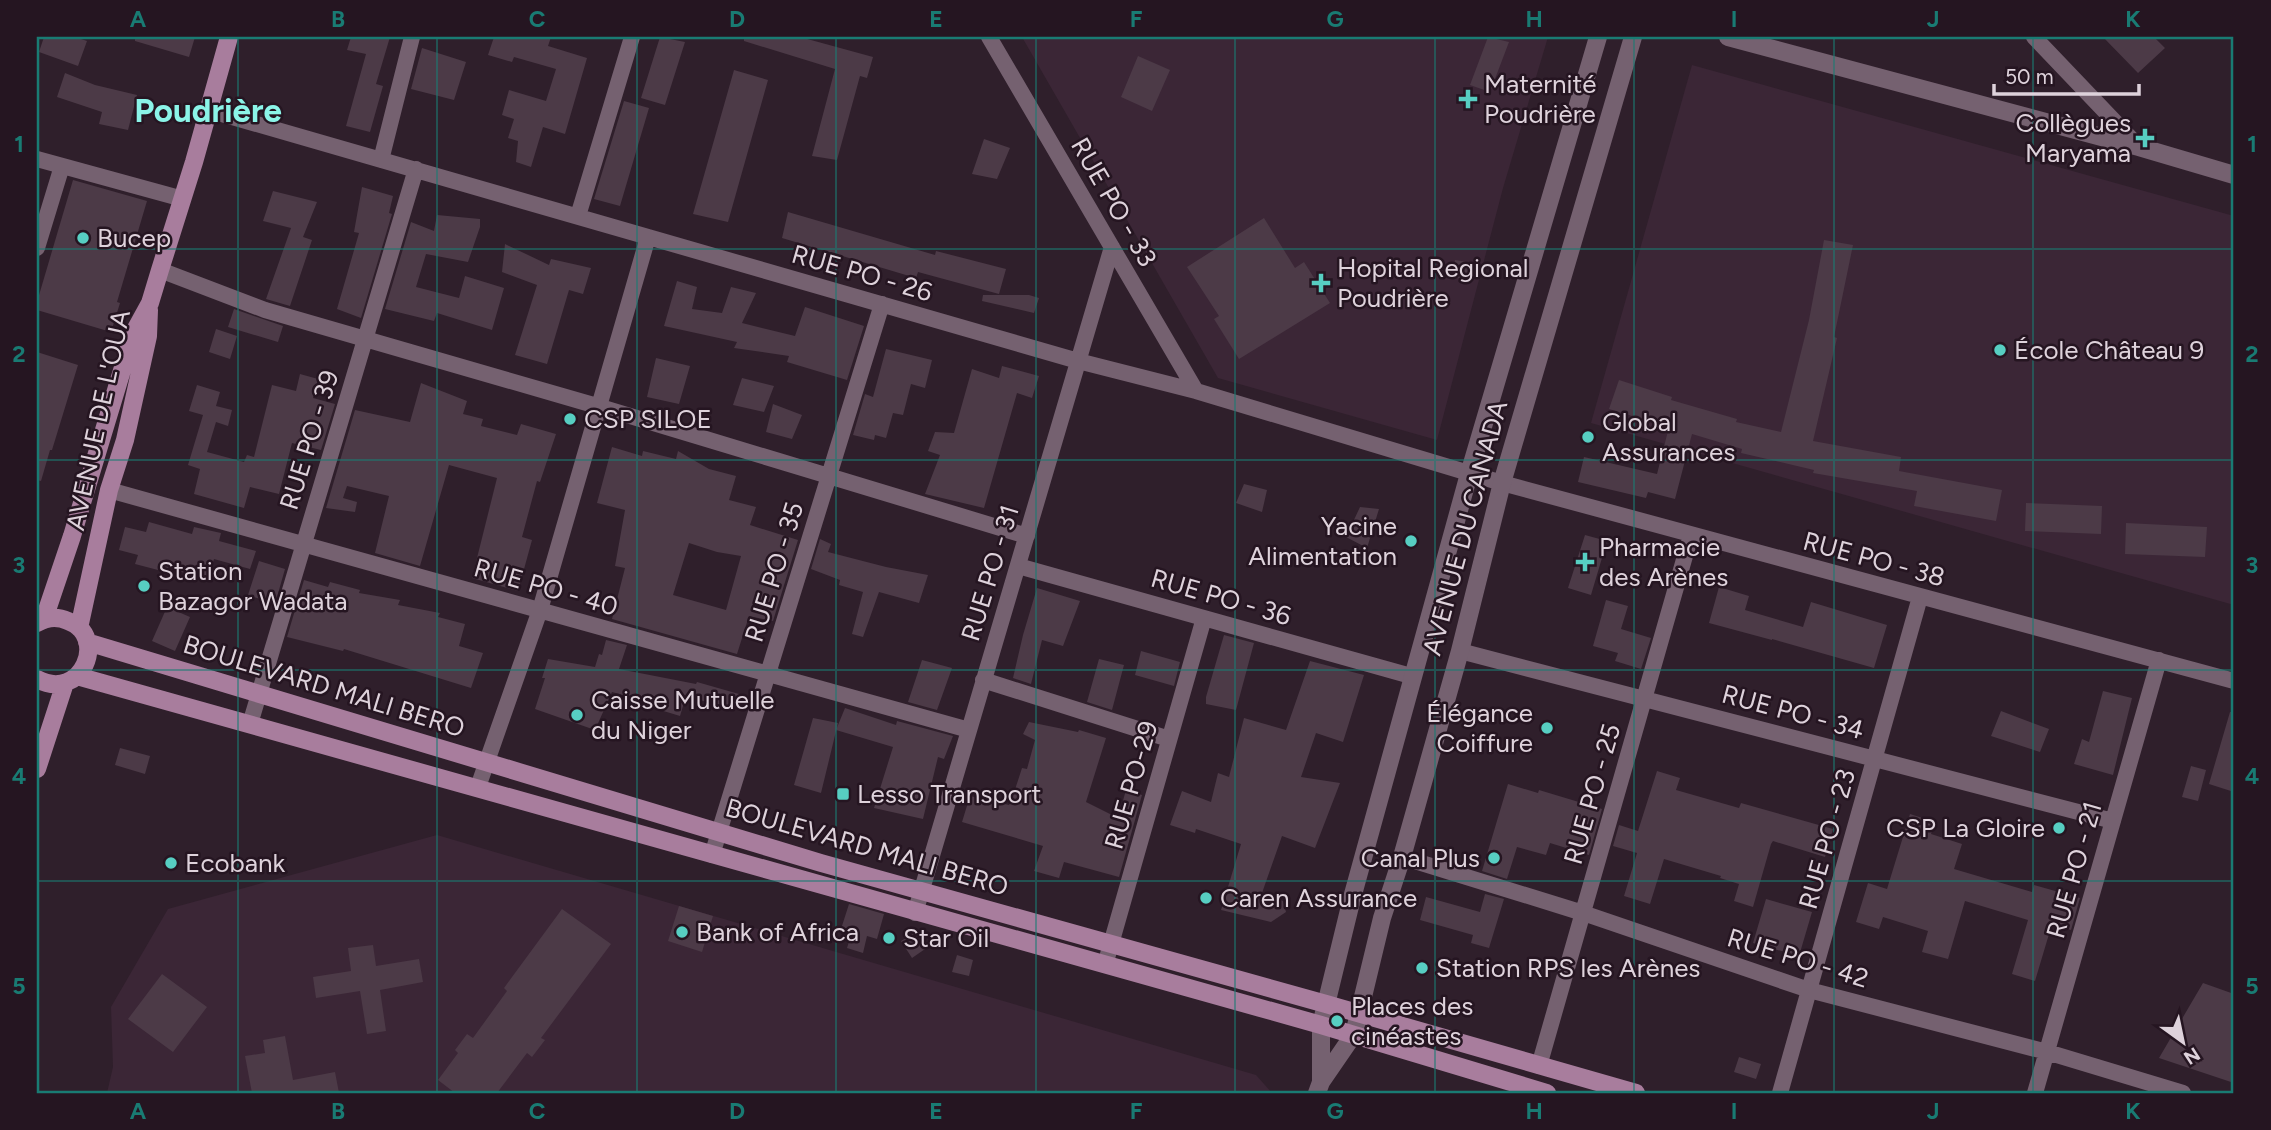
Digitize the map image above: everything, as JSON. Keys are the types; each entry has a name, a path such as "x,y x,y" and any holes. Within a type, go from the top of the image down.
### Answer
{"main road":[{"path":"150,303 229,37"},
{"name":"AVENUE DE L'OUA","path":"37,769 71,680 86,664 89,649 83,635 109,491 125,440 148,336 150,303"},
{"name":"AVENUE DE L'OUA","path":"40,621 84,496 133,334 150,303"},
{"name":"BOULEVARD MALI BERO","path":"40,621 51,618 66,620 83,635 259,694 821,863 1636,1093"},
{"name":"BOULEVARD MALI BERO","path":"37,679 51,684 71,680 250,724 814,885 1354,1034 1547,1093"},
{"path":"814,885 821,863"}],"street":[{"path":"381,160 412,37"},
{"path":"578,216 632,37"},
{"name":"RUE PO - 33","path":"989,37 1196,391"},
{"name":"AVENUE DU CANADA","path":"1319,1087 1321,1025 1352,898 1469,474 1598,37"},
{"name":"AVENUE DU CANADA","path":"1319,1087 1354,1034 1360,1015 1381,918 1402,857 1460,651 1502,483 1633,37"},
{"path":"1728,37 2234,175"},
{"path":"2034,37 2139,147"},
{"name":"RUE PO - 26","path":"208,110 1078,361 1196,391 1502,483"},
{"path":"37,159 183,199"},
{"path":"37,247 62,166"},
{"name":"RUE PO - 39","path":"250,724 416,169"},
{"path":"478,787 540,610 648,237"},
{"name":"RUE PO - 31","path":"915,913 1112,247"},
{"path":"160,270 265,310 597,406 1027,536"},
{"name":"RUE PO - 35","path":"712,855 882,304"},
{"name":"RUE PO - 38","path":"1502,483 2234,681"},
{"name":"RUE PO - 40","path":"109,491 969,730"},
{"name":"RUE PO - 25","path":"1539,1066 1691,535"},
{"name":"RUE PO - 36","path":"1018,566 1412,676"},
{"name":"RUE PO - 23","path":"1780,1093 1920,597"},
{"name":"RUE PO-29","path":"1105,965 1204,618"},
{"name":"RUE PO - 34","path":"1460,651 2113,821"},
{"name":"RUE PO - 21","path":"2035,1093 2159,660"},
{"path":"983,680 1169,739"},
{"name":"RUE PO - 42","path":"1402,857 1583,913 1809,990 2047,1052 2183,1093"}],"shaded area":[{"name":"Hopital Regional Poudrière","path":"1022,37 1548,37 1503,188 1437,440 1218,378"},
{"path":"1692,65 2234,216 2234,605 1591,423"},
{"path":"437,835 1256,1075 1272,1093 107,1093 113,1067 111,1007 168,909"}],"building":[{"path":"44,37 75,37 87,41 78,66 39,52"},
{"path":"135,37 195,37 189,57 135,41"},
{"path":"351,37 390,37 376,84 383,86 370,132 346,126 366,54 347,50"},
{"path":"494,37 551,37 548,46 587,58 565,134 543,127 531,167 516,162 518,141 508,138 514,119 502,115 509,90 546,101 556,69 514,57 512,62 488,55"},
{"path":"660,37 685,42 665,105 641,98"},
{"path":"744,37 800,37 873,57 867,78 860,76 837,160 812,156 835,69 744,41"},
{"path":"1488,37 1509,42 1490,92 1470,85"},
{"path":"2103,37 2154,37 2165,48 2138,73"},
{"path":"422,48 466,62 454,100 411,89"},
{"path":"1138,56 1170,70 1152,111 1121,97"},
{"path":"734,70 768,80 728,222 693,214"},
{"path":"65,73 95,85 137,95 128,130 99,124 102,112 57,97"},
{"path":"624,101 649,108 620,206 594,199"},
{"path":"984,139 1010,148 997,179 972,174"},
{"path":"73,180 147,201 117,302 120,303 111,332 37,310 37,302"},
{"path":"362,187 393,196 389,213 392,214 361,318 337,309 359,233 354,232"},
{"path":"273,191 317,202 303,237 312,240 290,306 266,299 291,228 263,221"},
{"path":"788,212 935,255 936,251 1006,269 999,294 918,272 916,278 782,238"},
{"path":"437,215 480,219 480,227 468,262 426,254 416,287 459,298 465,276 504,288 492,330 437,313 434,321 385,309 411,222 434,231"},
{"path":"1264,218 1295,268 1304,262 1330,303 1239,359 1214,319 1219,316 1187,267"},
{"path":"1824,240 1853,245 1834,337 1837,338 1813,441 1901,457 1899,471 2002,490 1996,521 1914,506 1917,491 1813,473 1814,470 1741,453 1742,449 1692,434 1675,499 1648,492 1646,498 1578,482 1584,457 1657,474 1669,427 1609,409 1619,380 1672,397 1671,400 1737,419 1736,422 1781,432 1809,320"},
{"path":"505,244 549,265 551,259 591,268 583,294 569,290 547,364 515,355 537,285 502,272"},
{"path":"1455,260 1474,263 1471,280 1452,277"},
{"path":"677,281 697,287 692,309 722,313 731,287 756,293 742,323 795,336 805,307 864,326 847,380 787,362 789,356 734,348 737,342 664,326"},
{"path":"983,295 1029,295 1039,298 1034,313 982,301"},
{"path":"234,309 283,326 278,342 228,327"},
{"path":"216,329 237,336 230,359 209,352"},
{"path":"886,349 932,360 925,388 911,384 903,415 893,413 886,438 875,435 874,440 853,435 865,394 873,397"},
{"path":"37,352 78,365 41,481 37,480"},
{"path":"656,358 690,366 679,404 647,397"},
{"path":"1002,366 1039,376 1032,398 1017,393 984,508 925,494 940,455 928,451 935,432 954,433 972,369 999,378"},
{"path":"300,374 318,379 313,398 335,404 321,450 292,443 279,494 250,487 244,508 194,494 200,469 188,465 203,415 189,411 197,385 220,392 216,406 232,410 228,426 216,422 207,452 244,462 247,455 254,457 272,385 296,391"},
{"path":"742,378 774,386 764,412 733,405"},
{"path":"421,383 467,401 463,414 483,419 481,426 517,435 521,424 556,434 540,482 537,481 522,537 532,540 518,591 472,578 497,478 449,465 420,566 375,553 389,496 347,486 343,498 357,502 355,512 326,508 355,410 410,422"},
{"path":"773,404 802,415 792,439 766,432"},
{"path":"612,447 642,456 643,451 676,459 678,451 709,469 736,476 729,500 756,507 750,525 798,540 773,621 749,616 737,654 612,619 625,568 615,566 625,510 597,503","holes":["689,543 741,556 726,610 673,595"]},
{"path":"1244,484 1267,490 1262,512 1236,503"},
{"path":"2026,503 2102,506 2101,534 2025,531"},
{"path":"1360,507 1379,509 1367,548 1346,537"},
{"path":"149,522 192,534 194,527 221,533 219,541 256,551 250,569 214,559 208,579 159,566 158,570 135,564 138,555 119,550 125,527 146,532"},
{"path":"2126,523 2207,527 2205,557 2125,554"},
{"path":"1585,535 1607,541 1591,595 1568,588"},
{"path":"820,539 831,544 828,552 928,575 919,603 879,592 863,637 852,634 863,592 839,585 840,580 811,569"},
{"path":"259,561 285,569 275,604 248,595"},
{"path":"304,580 328,587 330,582 360,590 359,593 400,600 398,605 440,613 438,617 465,624 459,646 483,653 471,688 344,649 343,651 287,637"},
{"path":"1719,587 1749,596 1745,610 1803,627 1811,602 1887,625 1874,668 1709,623"},
{"path":"1037,588 1080,601 1063,646 1042,640 1031,684 1013,678"},
{"path":"1606,600 1628,606 1621,629 1651,638 1641,669 1615,661 1618,653 1593,646"},
{"path":"167,607 190,617 175,651 152,641"},
{"path":"1224,635 1254,643 1236,710 1206,704"},
{"path":"606,640 627,645 619,669 696,684 697,682 739,694 734,710 686,696 680,716 647,706 649,702 612,692 595,730 535,709 548,659 595,667"},
{"path":"1141,651 1180,662 1174,686 1135,675"},
{"path":"1099,659 1124,665 1112,710 1087,702"},
{"path":"922,660 952,668 937,710 908,702"},
{"path":"1310,661 1364,675 1343,742 1316,733 1301,777 1340,783 1315,848 1282,836 1262,893 1283,901 1286,912 1271,922 1221,910 1241,844 1196,829 1195,833 1170,825 1182,791 1211,802 1218,773 1229,777 1244,718 1286,730"},
{"path":"2103,691 2132,698 2113,775 2074,764 2082,739 2089,742"},
{"path":"845,708 896,725 897,721 953,736 944,759 938,757 923,819 874,808 893,747 836,730"},
{"path":"2001,711 2049,729 2040,752 1991,736"},
{"path":"2230,712 2234,712 2234,792 2209,784"},
{"path":"813,718 838,723 821,793 794,785"},
{"path":"1029,722 1078,732 1079,730 1106,738 1086,802 1118,818 1126,790 1142,795 1119,877 1064,862 1059,878 1034,871 1043,846 962,822 970,796 1009,805 1022,768 1027,769 1035,740 1023,734"},
{"path":"120,748 150,756 145,774 115,765"},
{"path":"2191,766 2206,770 2198,801 2182,797"},
{"path":"1657,771 1680,778 1676,790 1739,808 1741,803 1833,829 1825,857 1773,841 1753,907 1734,901 1739,884 1664,859 1650,904 1624,896 1637,853 1613,846 1619,825 1638,831"},
{"path":"1508,784 1538,793 1539,790 1602,809 1589,855 1550,843 1546,855 1517,847 1507,879 1482,871"},
{"path":"1910,814 1935,822 1931,834 1962,844 1954,869 2032,892 2034,885 2080,898 2071,930 2052,924 2035,981 2012,974 2028,920 1965,901 1948,959 1922,952 1928,931 1883,917 1879,929 1856,922 1868,883 1887,889"},
{"path":"1485,894 1504,899 1489,948 1471,943 1473,935 1420,920 1426,897 1480,912"},
{"path":"1766,899 1812,912 1799,956 1753,943"},
{"path":"849,904 884,914 877,939 867,936 863,953 847,948 852,932 841,929"},
{"path":"679,906 713,916 702,952 668,941"},
{"path":"562,909 611,944 541,1038 545,1040 532,1057 527,1053 497,1093 455,1093 438,1080 458,1053 455,1050 467,1034 473,1038 507,991 504,988"},
{"path":"918,931 928,947 912,958 901,941"},
{"path":"373,945 376,966 419,959 423,982 380,990 386,1031 367,1034 360,991 316,998 313,977 351,971 348,948"},
{"path":"957,955 973,960 969,976 952,972"},
{"path":"162,974 207,1007 173,1052 128,1019"},
{"path":"2203,983 2234,994 2234,1083 2159,1058"},
{"path":"285,1036 293,1080 335,1072 339,1093 252,1093 245,1056 265,1053 263,1040"},
{"path":"1739,1057 1761,1064 1756,1079 1734,1072"}],"place":[{"name":"Maternité Poudrière","path":"1468,99"},
{"name":"Collègues Maryama","path":"2145,138"},
{"name":"Bucep","path":"83,238"},
{"name":"Hopital Regional Poudrière","path":"1321,283"},
{"name":"École Château 9","path":"2000,350"},
{"name":"CSP SILOE","path":"570,419"},
{"name":"Global Assurances","path":"1588,437"},
{"name":"Yacine Alimentation","path":"1411,541"},
{"name":"Pharmacie des Arènes","path":"1585,562"},
{"name":"Station Bazagor Wadata","path":"144,586"},
{"name":"Caisse Mutuelle du Niger","path":"577,715"},
{"name":"Élégance Coiffure","path":"1547,728"},
{"name":"Lesso Transport","path":"843,794"},
{"name":"CSP La Gloire","path":"2059,828"},
{"name":"Canal Plus","path":"1494,858"},
{"name":"Ecobank","path":"171,863"},
{"name":"Caren Assurance","path":"1206,898"},
{"name":"Bank of Africa","path":"682,932"},
{"name":"Star Oil","path":"889,938"},
{"name":"Station RPS les Arènes","path":"1422,968"},
{"name":"Places des cinéastes","path":"1337,1021"}],"district":[{"name":"Poudrière","path":"208,110"}]}
